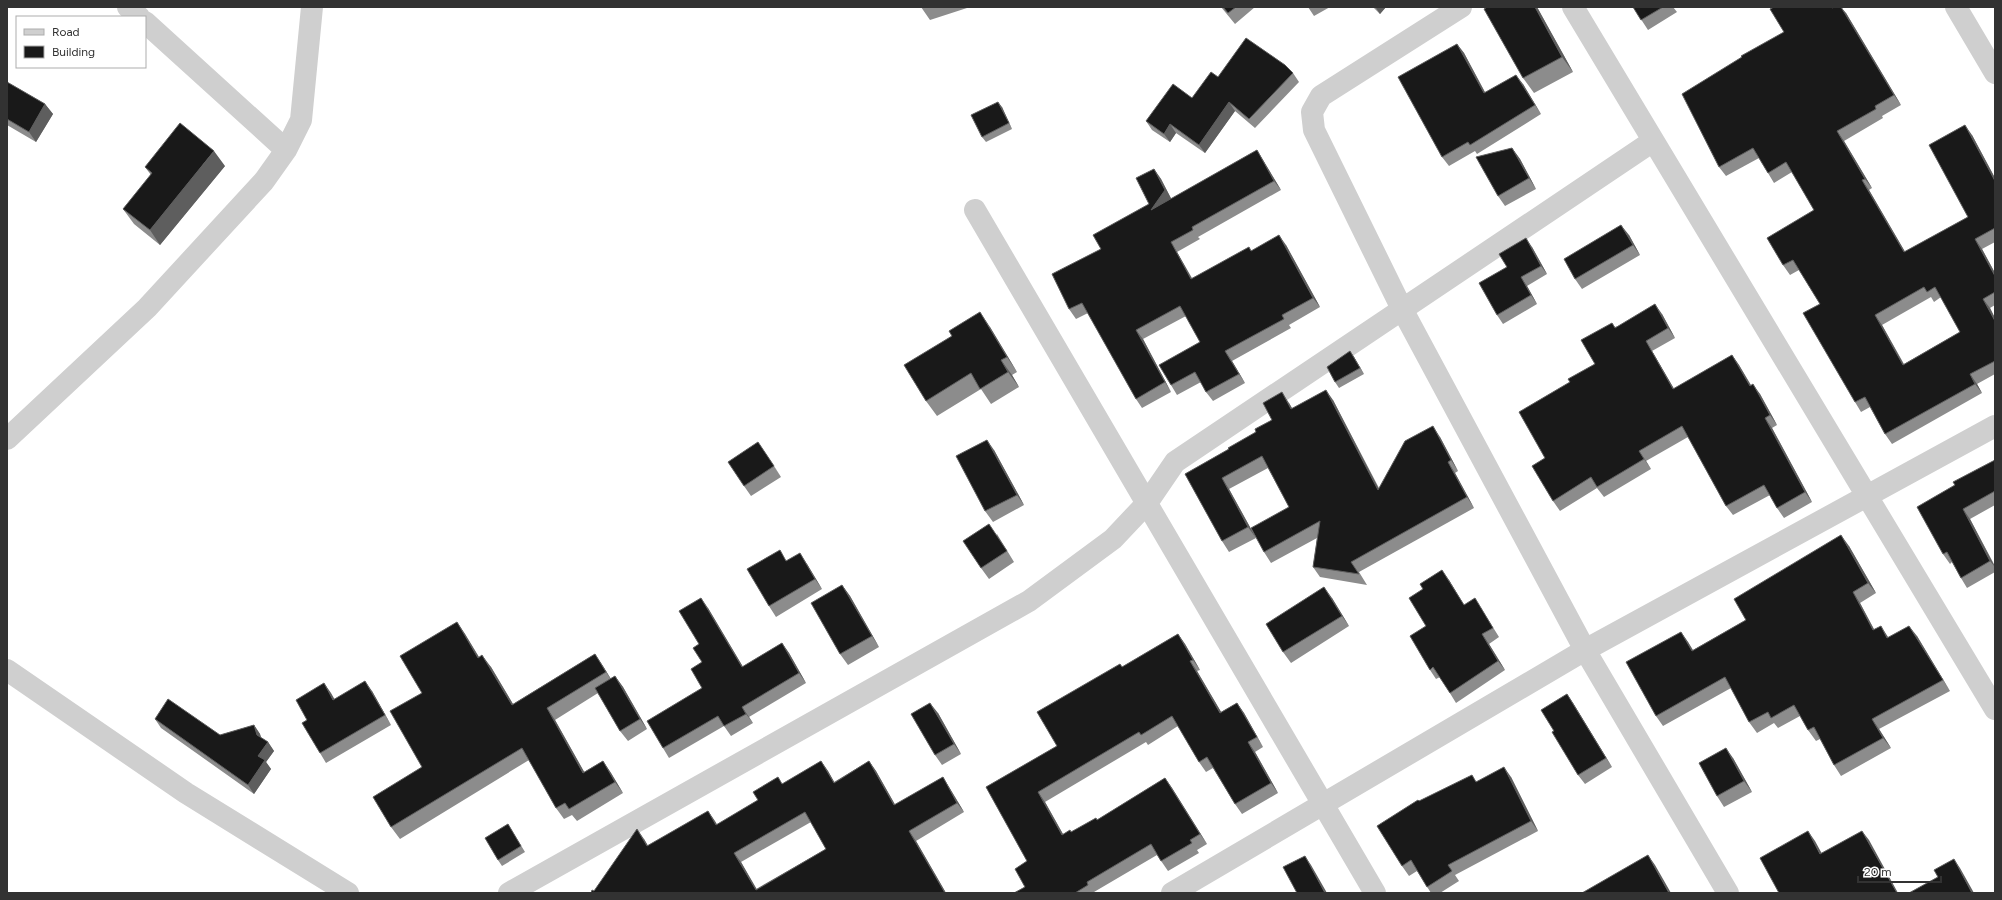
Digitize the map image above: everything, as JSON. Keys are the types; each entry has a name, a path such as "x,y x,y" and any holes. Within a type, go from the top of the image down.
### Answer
{"street":[{"path":"128,7 138,16"},
{"path":"7,439 147,308 264,181 286,150 301,120 312,7"},
{"path":"1461,7 1321,96 1312,112 1314,130 1402,309 1585,650 1728,893"},
{"path":"1573,7 1995,709"},
{"path":"1956,7 1995,73"},
{"path":"146,23 286,150"},
{"path":"509,893 1029,601 1113,539 1147,503 1175,462 1653,141"},
{"path":"975,210 1374,893"},
{"path":"1172,893 1322,803 1585,650 1995,426"},
{"path":"7,670 186,793 348,893"}],"building":[{"path":"1223,7 1236,7 1228,13"},
{"path":"1487,7 1535,7 1562,57 1523,78 1484,9"},
{"path":"1633,7 1663,7 1641,20"},
{"path":"1774,7 1841,7 1894,95 1875,106 1876,109 1837,131 1865,179 1862,180 1904,252 1968,217 1929,145 1965,125 1995,181 1995,228 1975,239 1995,276 1995,292 1983,299 1995,321 1995,361 1970,374 1975,384 1885,434 1865,397 1855,402 1803,313 1820,304 1793,260 1783,265 1767,238 1814,210 1786,162 1768,173 1753,148 1719,167 1682,94 1742,57 1741,56 1784,32 1770,9","holes":["1924,287 1927,292 1935,287 1960,332 1903,365 1875,315"]},
{"path":"1246,38 1285,65 1293,73 1249,119 1229,102 1199,145 1170,124 1164,134 1146,121 1173,84 1192,98 1211,72 1218,77"},
{"path":"1457,44 1484,93 1516,75 1535,105 1470,145 1468,142 1442,157 1398,77"},
{"path":"7,82 45,104 29,132 7,119"},
{"path":"998,102 1009,123 982,137 971,115"},
{"path":"180,123 214,151 150,230 123,209 152,173 145,167"},
{"path":"1512,148 1529,178 1498,196 1476,157"},
{"path":"1257,150 1274,181 1192,227 1193,230 1171,242 1191,279 1249,247 1251,251 1279,235 1313,298 1282,315 1284,319 1225,351 1239,374 1206,392 1195,372 1171,385 1159,365 1200,342 1180,306 1136,330 1165,382 1136,399 1082,303 1069,309 1052,274 1101,249 1093,235 1149,204 1136,178 1154,169 1165,190 1151,210"},
{"path":"1621,225 1633,245 1575,279 1564,259"},
{"path":"1526,238 1541,266 1521,277 1531,295 1497,315 1479,283 1507,267 1499,254"},
{"path":"1655,304 1668,328 1646,341 1673,389 1732,355 1750,386 1753,384 1770,415 1765,418 1805,492 1777,508 1764,485 1726,506 1682,426 1639,451 1644,459 1597,487 1591,477 1553,501 1532,466 1545,458 1519,412 1570,382 1568,379 1595,364 1581,340 1612,323 1615,328"},
{"path":"980,312 1007,357 1001,360 1008,372 980,389 971,373 926,401 904,365 952,336 949,331"},
{"path":"1350,351 1360,368 1335,382 1327,367"},
{"path":"1326,390 1378,490 1405,441 1433,426 1451,460 1448,462 1467,497 1351,562 1359,574 1313,567 1320,521 1264,552 1251,528 1289,507 1262,456 1222,478 1248,527 1222,541 1185,474 1229,449 1228,448 1256,432 1255,429 1272,420 1263,403 1282,392 1291,409"},
{"path":"987,440 1017,495 985,511 956,456"},
{"path":"758,442 774,466 744,486 728,462"},
{"path":"1995,460 1995,491 1963,509 1990,561 1961,578 1947,552 1943,554 1917,507 1955,485 1953,482"},
{"path":"989,524 1007,551 981,568 963,541"},
{"path":"1841,535 1868,583 1853,592 1873,630 1881,626 1887,638 1909,626 1943,680 1872,719 1883,738 1834,765 1814,727 1808,730 1794,705 1771,718 1768,712 1749,722 1725,677 1656,716 1626,662 1681,632 1692,651 1746,620 1734,599"},
{"path":"780,550 786,561 800,553 815,579 769,606 747,569"},
{"path":"1442,570 1464,605 1475,598 1493,628 1482,634 1498,661 1450,693 1433,667 1430,670 1410,636 1426,626 1409,598 1423,589 1420,584"},
{"path":"842,585 872,636 840,654 811,603"},
{"path":"1324,587 1342,616 1283,652 1266,624"},
{"path":"701,598 742,667 782,643 799,673 742,707 746,714 724,726 718,716 663,748 647,721 702,688 691,669 702,662 693,648 699,644 679,611"},
{"path":"457,622 478,658 482,655 512,705 595,654 606,672 547,708 583,773 603,761 615,782 569,809 565,803 556,808 522,748 391,827 373,797 422,767 390,711 422,693 400,656"},
{"path":"1178,634 1193,660 1190,661 1220,713 1237,703 1257,737 1248,742 1271,783 1235,804 1207,757 1199,762 1172,716 1141,735 1139,732 1038,792 1062,835 1070,830 1071,832 1096,818 1097,820 1165,778 1200,834 1190,840 1192,843 1161,861 1151,844 1087,882 1088,885 1075,893 1014,893 1025,887 1015,869 1027,861 986,787 1057,746 1037,712 1120,664 1122,667"},
{"path":"615,676 640,719 620,731 595,688"},
{"path":"365,681 385,715 320,753 302,723 307,720 296,700 324,683 333,700"},
{"path":"1567,694 1606,758 1578,775 1552,732 1554,731 1541,710"},
{"path":"168,699 220,735 254,725 257,735 268,742 258,756 265,760 248,785 155,719"},
{"path":"930,703 954,744 935,755 911,714"},
{"path":"1726,748 1744,781 1717,796 1699,763"},
{"path":"821,761 834,783 869,761 894,805 943,777 957,803 909,831 945,893 591,893 592,890 594,891 637,829 647,846 708,811 716,825 758,800 753,792 778,777 782,784","holes":["805,812 826,849 756,890 734,853"]},
{"path":"1504,767 1531,821 1448,865 1452,871 1427,887 1411,860 1402,866 1377,826 1418,800 1419,801 1472,775 1476,782"},
{"path":"508,824 521,846 498,860 485,838"},
{"path":"1808,831 1820,854 1862,831 1897,893 1779,893 1760,858"},
{"path":"1648,855 1669,893 1582,893"},
{"path":"1305,856 1325,893 1297,893 1283,867"},
{"path":"1954,859 1972,893 1909,893 1938,877 1934,870"}]}
